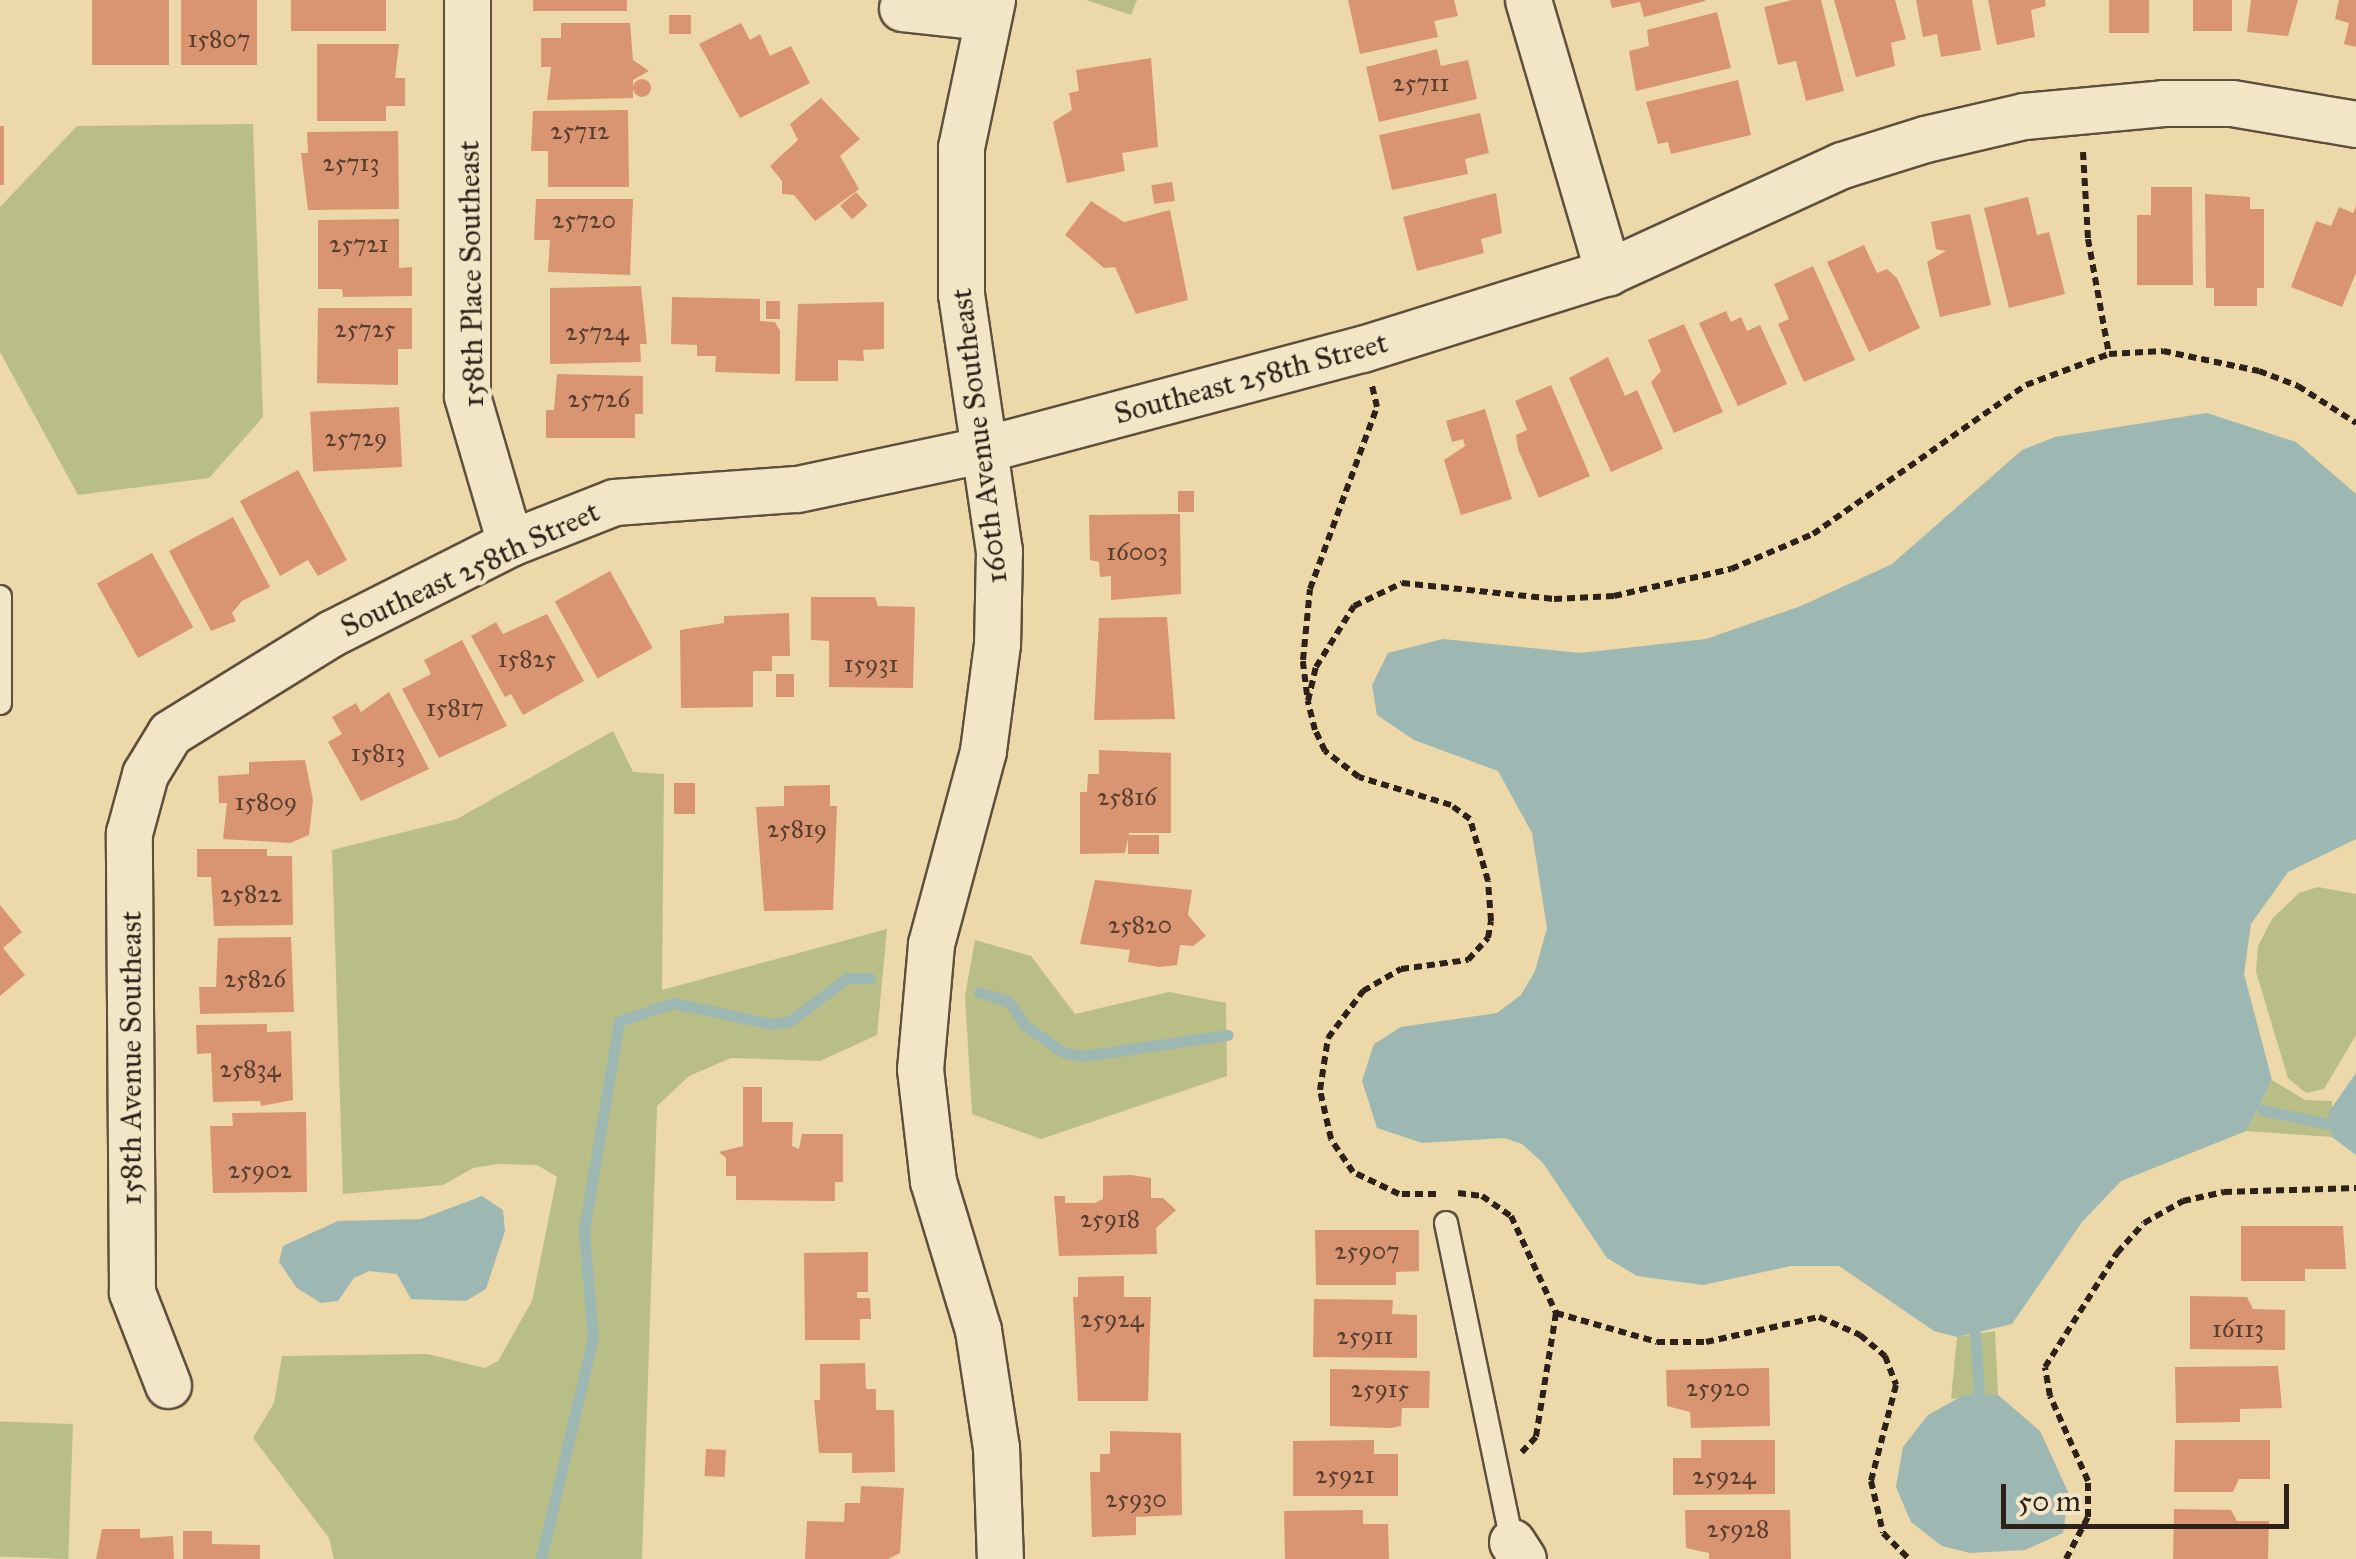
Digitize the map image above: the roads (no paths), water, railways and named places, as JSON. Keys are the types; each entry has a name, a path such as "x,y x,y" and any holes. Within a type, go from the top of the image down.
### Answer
{"street":[{"name":"158th Place Southeast","path":"467,0 467,396 510,543"},
{"path":"1528,0 1608,272"},
{"name":"160th Avenue Southeast","path":"902,8 988,9 961,148 960,239 961,294 998,550 997,644 983,751 931,944 920,1068 933,1181 978,1330 996,1448 1000,1559"},
{"name":"Southeast 258th Street","path":"170,733 332,633 510,543 614,502 797,489 985,450 1362,349 1608,272 1842,166 1941,135 2080,108 2232,103 2356,124"},
{"name":"158th Avenue Southeast","path":"168,1385 132,1292 129,833 145,774 170,733"}],"lane":[{"path":"0,598 0,702"},
{"path":"1446,1223 1518,1550"}],"water":[{"path":"2207,413 2296,442 2356,494 2356,839 2288,872 2251,924 2244,974 2272,1080 2246,1131 2121,1181 2082,1222 2012,1324 1957,1337 1934,1331 1839,1266 1791,1266 1703,1285 1637,1276 1607,1258 1543,1163 1522,1144 1504,1138 1422,1143 1377,1128 1362,1081 1374,1044 1401,1027 1497,1013 1521,995 1535,971 1547,928 1532,833 1498,771 1414,740 1377,715 1372,685 1388,653 1443,639 1580,653 1706,639 1801,606 1892,564 2022,450 2055,437"},
{"path":"2356,1073 2356,1155 2332,1137 2328,1113"},
{"path":"482,1196 503,1210 505,1231 486,1289 466,1301 411,1299 397,1274 369,1271 354,1278 338,1301 321,1303 297,1288 279,1262 283,1246 338,1221 421,1219"},
{"path":"1964,1395 1998,1395 2040,1431 2069,1494 2063,1533 2025,1550 1970,1553 1942,1546 1911,1522 1896,1487 1903,1447 1928,1415"}],"waterway":[{"path":"541,1559 593,1338 584,1230 619,1021 673,1003 773,1024 790,1021 847,978 870,978"},
{"path":"979,992 1009,1002 1026,1026 1063,1052 1083,1056 1227,1035"},
{"path":"2262,1110 2328,1124"},
{"path":"1975,1334 1979,1395"}]}
